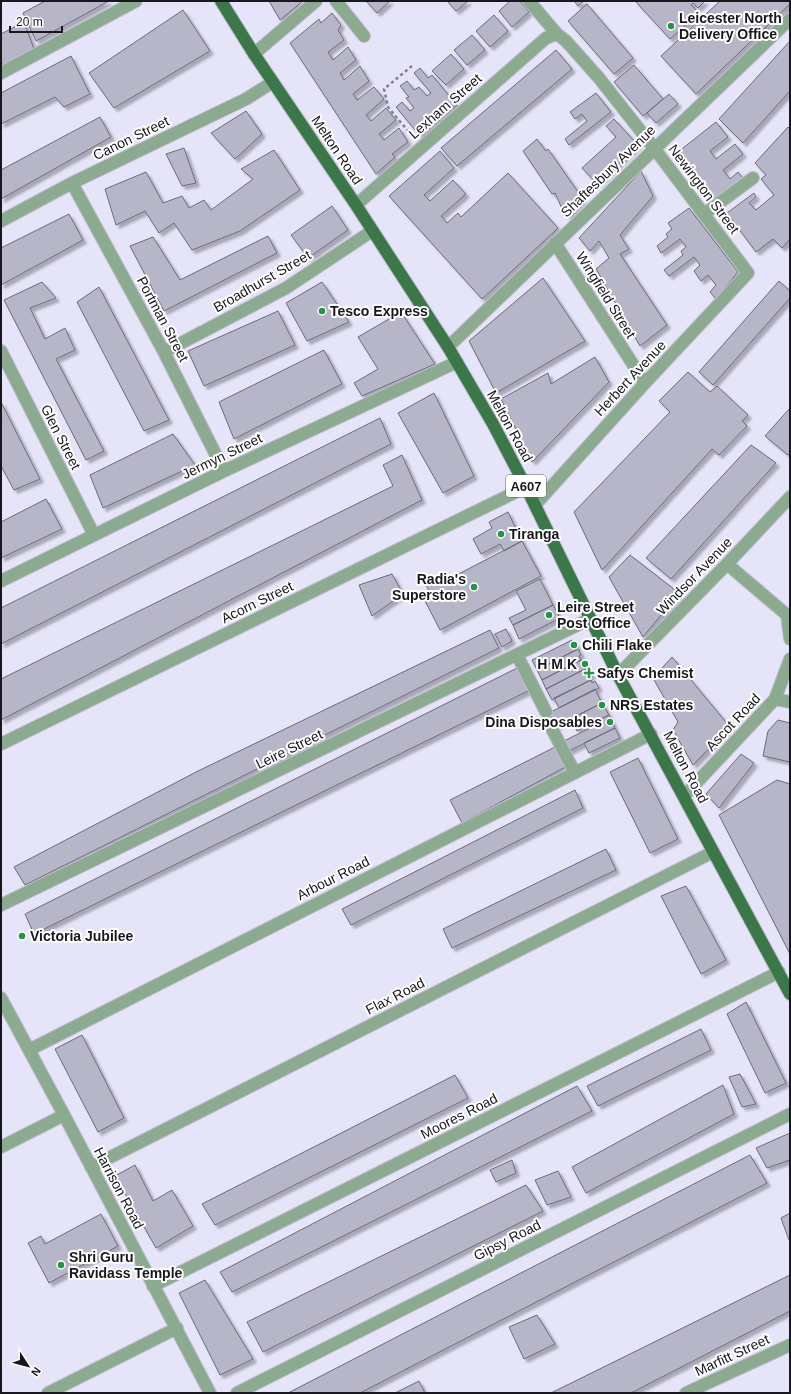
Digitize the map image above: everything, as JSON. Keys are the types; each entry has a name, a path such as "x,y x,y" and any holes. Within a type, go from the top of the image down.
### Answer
{"main road":[{"name":"Melton Road","path":"221,1 254,54 356,205 448,346 494,424 618,674 790,994"}],"street":[{"path":"1,72 136,1"},
{"path":"254,54 316,1"},
{"path":"336,1 364,36"},
{"name":"Newington Street","path":"529,1 557,34 566,41 599,78 654,148 748,273"},
{"name":"Shaftesbury Avenue","path":"448,346 790,19"},
{"name":"Lexham Street","path":"356,205 546,38 557,34"},
{"name":"Canon Street","path":"1,221 72,183 246,99 273,82"},
{"path":"704,214 753,178"},
{"name":"Portman Street","path":"72,183 164,352 224,471"},
{"name":"Broadhurst Street","path":"164,352 286,288 372,231"},
{"name":"Wingfield Street","path":"555,243 645,384"},
{"name":"Herbert Avenue","path":"535,505 748,273"},
{"name":"Glen Street","path":"1,351 94,535"},
{"name":"Jermyn Street","path":"1,581 224,471 458,362"},
{"name":"Acorn Street","path":"1,744 526,487"},
{"name":"Windsor Avenue","path":"618,674 727,564 790,497"},
{"path":"727,564 787,616 790,639"},
{"name":"Leire Street","path":"1,905 590,619"},
{"path":"517,655 546,712"},
{"name":"Ascot Road","path":"684,796 775,699 790,659"},
{"path":"775,699 790,702"},
{"path":"552,730 575,773"},
{"name":"Arbour Road","path":"29,1050 651,734"},
{"name":"Flax Road","path":"91,1167 713,852"},
{"name":"Moores Road","path":"153,1286 779,972"},
{"name":"Harrison Road","path":"1,998 153,1286 177,1328 210,1393"},
{"name":"Gipsy Road","path":"237,1393 790,1114"},
{"path":"1,1147 64,1115"},
{"path":"48,1393 177,1328"},
{"name":"Marfitt Street","path":"686,1393 790,1345"}],"path":[{"path":"412,66 384,89 388,107 422,147"}],"building":[{"path":"45,1 109,1 36,41 23,13"},
{"path":"269,1 303,1 280,20"},
{"path":"366,1 390,1 377,13"},
{"path":"447,1 468,1 456,11"},
{"path":"510,1 520,1 529,12 512,27 499,11"},
{"path":"574,1 584,1 578,6"},
{"name":"Leicester North Delivery Office","path":"635,1 705,1 698,8 693,3 691,5 699,13 670,39"},
{"path":"720,1 790,1 790,4 696,94 661,56"},
{"path":"587,4 633,58 614,74 568,21"},
{"path":"183,10 210,51 114,108 89,73"},
{"path":"332,13 341,25 338,30 344,40 328,52 333,60 348,47 356,60 340,73 344,80 360,66 369,81 353,94 357,100 374,87 384,99 366,115 371,121 386,108 396,120 379,134 384,140 399,128 408,142 392,154 395,157 376,174 290,43 319,19 321,23"},
{"path":"494,15 508,31 490,47 476,31"},
{"path":"24,22 34,49 3,66 1,62 1,34"},
{"path":"472,35 485,50 467,65 454,50"},
{"path":"790,41 790,91 743,143 719,119"},
{"path":"556,50 572,69 457,166 441,148"},
{"path":"451,54 464,69 446,85 432,71"},
{"path":"71,56 90,94 64,107 55,97 1,124 1,93"},
{"path":"634,65 663,99 643,116 614,82"},
{"path":"420,68 428,78 432,75 457,105 420,136 396,107 402,102 410,111 414,108 406,98 409,97 400,86 407,81 414,90 419,87 427,96 431,93 414,73"},
{"path":"596,93 611,112 569,145 565,139 587,121 582,114 575,119 570,112"},
{"path":"669,94 678,104 656,123 647,113"},
{"path":"246,111 262,134 235,159 211,133"},
{"path":"100,117 111,137 1,199 1,170"},
{"path":"614,119 638,145 597,184 582,168 616,137 606,126"},
{"path":"716,122 728,137 710,151 716,159 735,144 743,154 723,170 730,179 738,172 743,178 715,200 678,152"},
{"path":"788,127 790,129 790,239 782,248 773,239 756,252 727,213 754,193 756,197 749,203 756,210 774,195 761,179 766,175 755,163"},
{"path":"537,139 546,151 548,149 583,199 568,216 563,211 555,193 552,194 523,151"},
{"path":"184,148 196,183 182,186 166,154"},
{"path":"274,150 300,190 240,231 192,250 174,223 159,233 145,211 116,225 105,189 146,172 163,203 182,196 189,208 204,200 211,210 253,179 241,169"},
{"path":"440,151 454,168 424,195 430,201 453,180 466,194 441,216 447,223 458,213 461,217 508,173 558,228 482,299 389,196"},
{"path":"641,171 653,196 620,235 629,249 620,254 667,325 640,346 596,269 609,258 599,241 590,251 579,238"},
{"path":"332,206 348,230 308,258 291,235"},
{"path":"689,208 738,272 716,299 710,292 716,285 708,275 701,281 694,271 700,265 694,257 669,276 664,270 683,255 681,251 686,247 680,239 661,253 657,246 668,237 666,234 672,229 668,223"},
{"path":"69,214 83,240 1,285 1,248"},
{"path":"268,236 277,253 164,311 130,246 153,237 180,280"},
{"path":"543,278 585,341 496,393 469,341"},
{"path":"779,281 790,291 790,298 713,385 699,372"},
{"path":"42,282 56,298 30,308 45,339 65,328 75,350 56,359 104,451 86,460 4,300"},
{"path":"322,282 349,322 307,341 286,303"},
{"path":"99,287 169,420 144,431 77,302"},
{"path":"278,311 295,345 204,386 188,351"},
{"path":"401,312 435,364 362,396 354,383 378,369 358,337"},
{"path":"324,350 342,384 234,439 219,402"},
{"path":"595,357 609,382 532,462 501,399 548,373 551,384"},
{"path":"688,372 710,392 717,386 748,415 742,421 747,426 719,455 712,449 602,570 574,512 670,412 659,401"},
{"path":"434,393 474,476 443,493 398,413"},
{"path":"1,402 40,479 14,490 1,466"},
{"path":"790,408 790,453 788,455 765,436"},
{"path":"380,418 391,444 1,644 1,608"},
{"path":"173,434 195,465 103,508 90,475"},
{"path":"751,445 776,463 671,579 646,558"},
{"path":"402,455 422,500 1,720 1,679 393,486 383,465"},
{"path":"46,499 62,529 1,558 1,522"},
{"name":"Tiranga","path":"508,512 522,541 504,551 500,544 481,554 473,539 492,528 489,522"},
{"name":"Radia's Superstore","path":"522,541 541,576 440,630 423,597 430,593 426,585 446,574 449,579"},
{"path":"630,555 679,593 643,637 609,577"},
{"path":"392,574 403,594 372,616 359,585"},
{"path":"540,579 553,605 513,625 509,618 526,610 516,591"},
{"path":"553,605 560,618 519,639 513,625"},
{"path":"506,629 512,641 502,647 495,634"},
{"path":"490,630 499,648 25,885 14,867 198,771"},
{"path":"572,640 578,647 575,649 576,650 537,670 532,660"},
{"path":"576,650 579,650 581,660 542,680 537,670"},
{"path":"672,657 730,727 693,765 673,730 678,722 653,678"},
{"path":"581,660 582,662 585,661 587,666 585,669 546,689 542,680"},
{"path":"521,666 532,689 34,934 25,914"},
{"path":"585,669 586,671 589,670 592,675 589,676 591,680 552,700 546,689"},
{"path":"591,680 592,683 595,681 599,688 559,708 554,698"},
{"path":"595,689 602,703 556,726 549,713"},
{"path":"602,703 609,715 577,731 571,719"},
{"path":"609,715 615,728 567,752 562,742 590,728 589,725"},
{"path":"778,720 790,723 790,762 763,756 768,731"},
{"path":"615,728 620,738 589,753 584,743"},
{"path":"559,745 569,765 462,823 450,800"},
{"path":"741,754 754,763 719,808 706,794"},
{"path":"638,758 678,839 650,853 610,772"},
{"path":"777,780 790,784 790,954 719,815"},
{"path":"575,790 583,808 351,925 342,909"},
{"path":"606,849 616,870 452,948 443,929"},
{"path":"686,886 726,960 701,974 661,896"},
{"path":"746,1002 786,1083 765,1093 727,1014"},
{"path":"701,1029 711,1050 598,1106 587,1086"},
{"path":"82,1035 124,1118 98,1132 55,1049"},
{"path":"740,1074 756,1104 742,1107 729,1077"},
{"path":"455,1075 468,1098 215,1225 202,1204"},
{"path":"723,1085 734,1114 586,1193 572,1167"},
{"path":"577,1086 592,1111 232,1292 220,1272"},
{"path":"790,1133 790,1160 767,1168 756,1148"},
{"path":"750,1155 767,1183 360,1393 288,1393"},
{"path":"512,1160 516,1173 496,1182 490,1170"},
{"path":"135,1165 153,1201 172,1190 193,1226 156,1248 115,1176"},
{"path":"558,1171 571,1197 547,1205 535,1180"},
{"path":"526,1185 543,1211 263,1352 247,1322"},
{"path":"790,1213 790,1240 789,1240 781,1218"},
{"name":"Shri Guru Ravidass Temple","path":"101,1214 118,1246 49,1283 28,1243 41,1236 45,1244"},
{"path":"790,1275 790,1311 631,1393 551,1393"},
{"path":"205,1280 253,1359 220,1375 179,1293"},
{"path":"537,1315 555,1344 524,1359 509,1327"},
{"path":"419,1381 425,1393 395,1393"}],"place":[{"name":"Leicester North Delivery Office","path":"671,26"},
{"name":"Tesco Express","path":"322,311"},
{"name":"Tiranga","path":"501,534"},
{"name":"Radia's Superstore","path":"474,587"},
{"name":"Leire Street Post Office","path":"549,615"},
{"name":"Chili Flake","path":"574,645"},
{"name":"H M K","path":"585,664"},
{"name":"Safys Chemist","path":"589,673"},
{"name":"NRS Estates","path":"602,705"},
{"name":"Dina Disposables","path":"610,722"},
{"name":"Victoria Jubilee","path":"22,936"},
{"name":"Shri Guru Ravidass Temple","path":"61,1265"}]}
